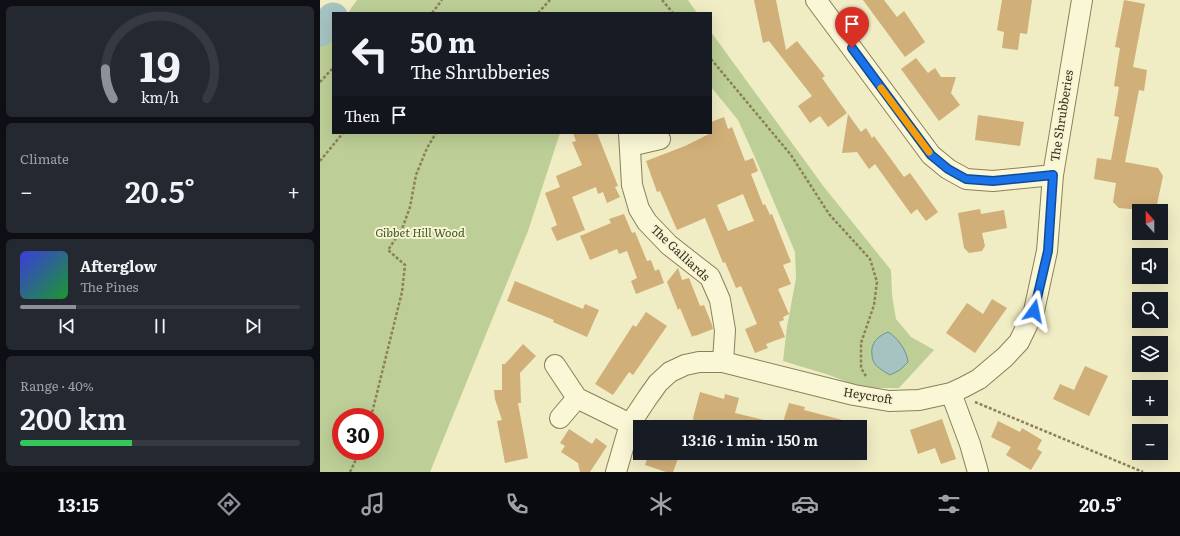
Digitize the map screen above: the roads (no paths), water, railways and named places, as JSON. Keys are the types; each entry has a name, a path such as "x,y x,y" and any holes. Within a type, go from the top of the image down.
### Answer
{"street":[{"name":"The Shrubberies","path":"816,0 931,155 948,169 966,179 993,181 1053,175 1082,0"},
{"name":"The Galliards","path":"660,138 630,140 632,186 639,209 647,222 670,245 710,277 720,300 725,330 723,362"},
{"name":"Heycroft","path":"616,472 630,424 655,388 670,372 685,365 699,362 723,362 847,394 889,401 919,400 951,393 979,378 1019,342 1034,311 1048,251 1053,175"},
{"path":"556,366 577,398 630,424"},
{"path":"951,393 970,444 978,472"},
{"path":"560,418 577,398"}],"water":[{"path":"888,332 901,345 908,362 900,370 890,375 875,364 872,358 872,347 876,340"}],"waterway":[{"path":"320,31 332,19"}],"park label":[{"name":"Gibbet Hill Wood","path":"420,233"}]}
